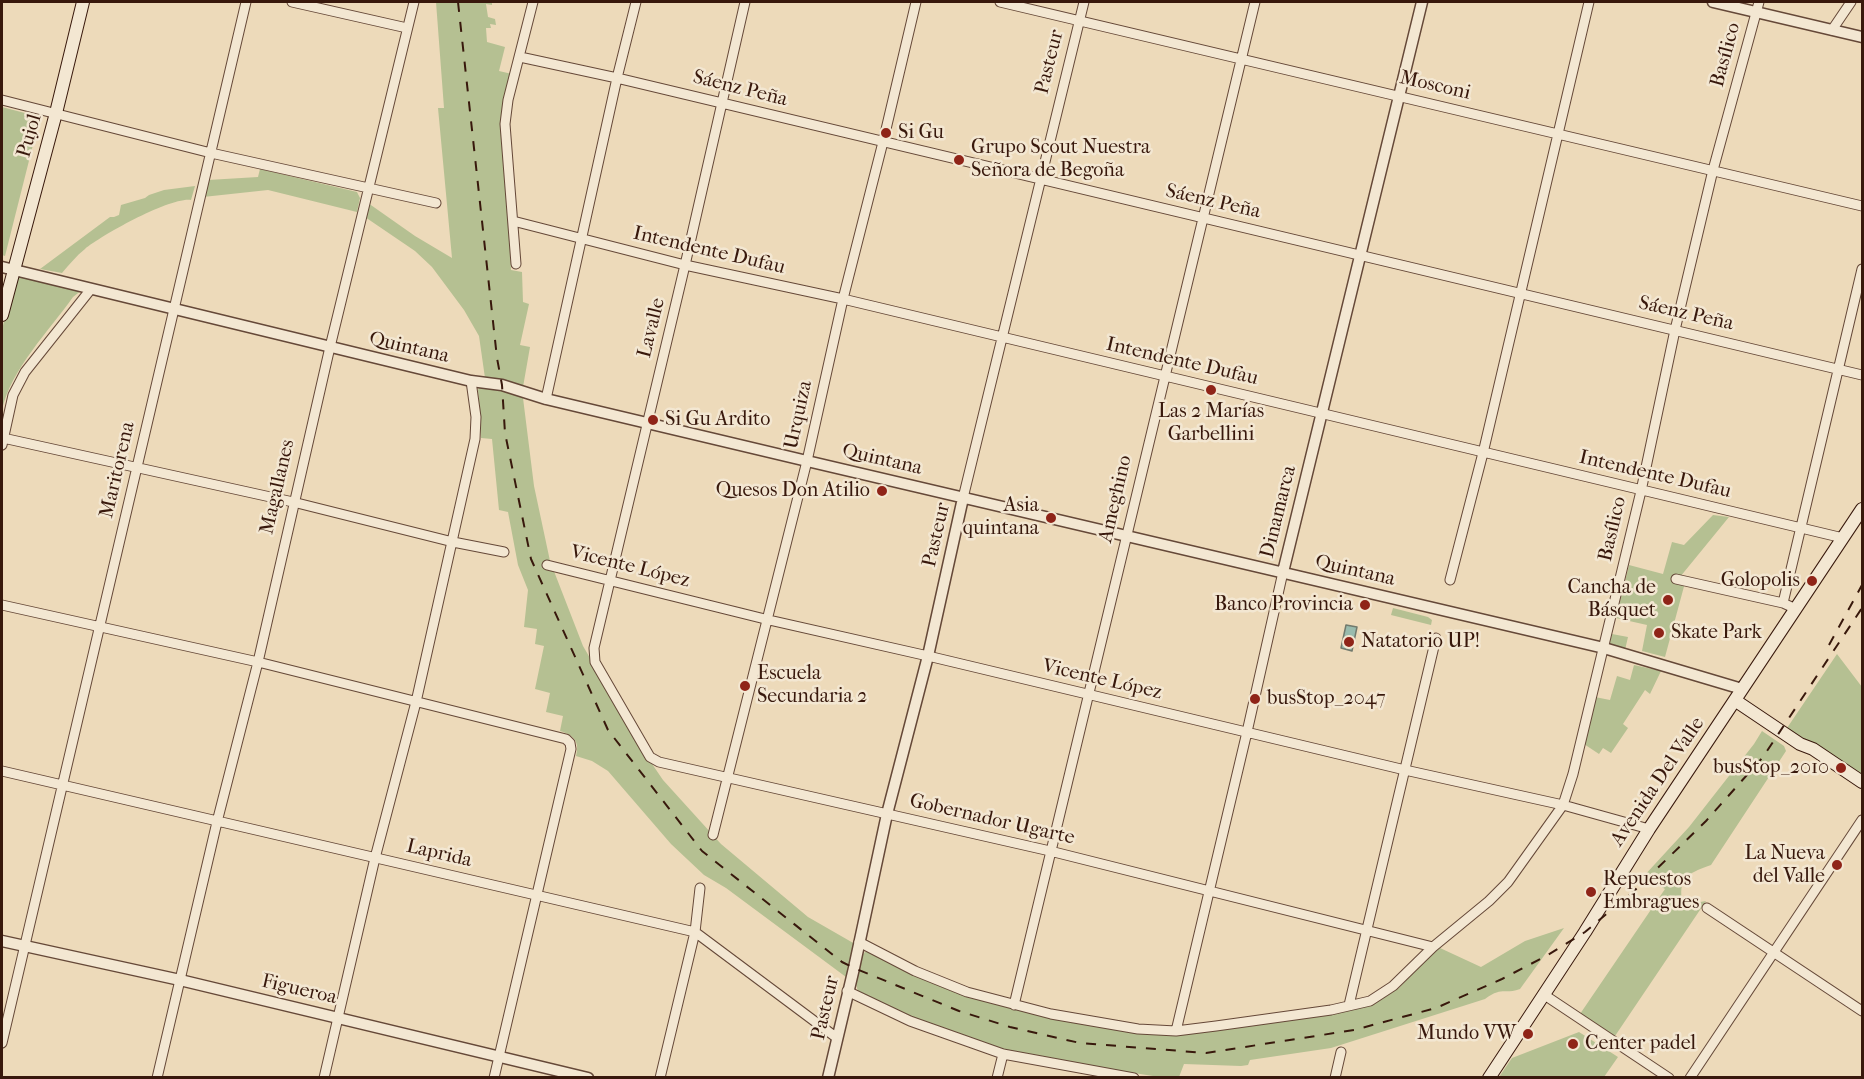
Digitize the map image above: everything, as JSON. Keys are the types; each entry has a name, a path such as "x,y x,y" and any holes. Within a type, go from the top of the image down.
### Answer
{"main road":[{"name":"Pujol","path":"2,315 7,269 56,113 83,2"},
{"name":"Avenida Del Valle","path":"1489,1077 1585,932 1649,829 1863,508"},
{"path":"1736,701 1800,744 1812,749 1863,782"},
{"path":"1800,744 1808,755 1863,791"}],"street":[{"name":"Maritorena","path":"2,1043 246,2"},
{"path":"292,2 407,28"},
{"name":"Magallanes","path":"157,1077 414,2"},
{"path":"516,264 505,124 508,100 533,2"},
{"path":"546,399 616,78 636,2"},
{"name":"Lavalle","path":"595,662 594,648 745,2"},
{"name":"Urquiza","path":"713,835 769,620 843,299 884,142 916,2"},
{"name":"Mosconi","path":"1000,2 1863,206"},
{"name":"Pasteur","path":"828,1077 887,814 928,656 963,498 1084,2"},
{"name":"Ameghino","path":"1014,1005 1255,2"},
{"name":"Dinamarca","path":"1176,1031 1283,572 1422,2"},
{"path":"1450,580 1483,453 1589,2"},
{"path":"1716,2 1758,7 1863,38"},
{"path":"1832,30 1851,2"},
{"name":"Basílico","path":"859,942 915,971 967,992 1051,1014 1138,1029 1176,1031 1370,1001 1393,986 1433,947 1489,901 1508,882 1563,805 1573,774 1641,491 1675,330 1713,171 1758,7"},
{"name":"Sáenz Peña","path":"520,57 1863,375"},
{"path":"2,100 211,153 436,203"},
{"name":"Intendente Dufau","path":"513,221 685,265 843,299 1843,538"},
{"name":"Quintana","path":"7,269 471,381 502,385 546,399 807,461 1604,648 1742,689"},
{"path":"1783,603 1799,528 1863,269"},
{"path":"91,289 25,372 13,395 2,441 293,502 453,542 504,552"},
{"path":"324,1077 375,858 416,702 475,439 476,417 471,381"},
{"name":"Vicente López","path":"547,564 769,620 1563,805 1649,829"},
{"path":"1676,579 1783,603 1796,609"},
{"path":"2,604 99,628 258,662 566,739 572,749 494,1077"},
{"path":"1349,1005 1436,638"},
{"name":"Gobernador Ugarte","path":"595,662 650,756 659,762 1050,851 1433,947"},
{"name":"Laprida","path":"2,771 695,932 837,1038"},
{"path":"1690,1077 1863,820"},
{"path":"660,1077 695,932 700,888"},
{"path":"1707,908 1863,1011"},
{"name":"Figueroa","path":"2,941 180,980 588,1077"},
{"path":"847,991 910,1022 1003,1054 1134,1077"},
{"path":"1543,994 1669,1077"},
{"path":"1335,1077 1341,1052"},
{"path":"997,1077 1003,1054"}],"green space":[{"path":"436,2 492,2 492,5 486,4 488,17 495,19 496,25 490,24 491,28 486,28 487,42 505,47 499,71 512,74 505,100 511,270 522,272 523,302 529,304 520,345 530,347 523,387 485,378 479,336 464,310 432,267 415,251 365,217 368,203 415,236 452,258 438,108 444,108"},
{"path":"2,107 40,117 5,256 2,255"},
{"path":"260,169 357,192 360,198 357,212 268,190 203,197 208,180 258,177"},
{"path":"195,186 191,200 168,204 120,227 85,249 62,273 40,269 110,217 119,215 121,205 164,190"},
{"path":"20,275 82,290 73,297 22,365 2,410 2,330 13,281"},
{"path":"485,385 518,394 523,398 534,486 550,561 583,646 648,758 663,780 721,844 808,917 855,944 846,977 726,888 704,875 671,844 608,771 592,761 576,756 575,740 560,731 563,716 546,712 550,693 535,689 544,646 535,644 537,629 524,627 528,590 518,565 508,512 499,510 492,439 481,438 478,390 480,386"},
{"path":"1713,515 1729,517 1680,577 1686,579 1665,657 1642,651 1647,625 1616,618 1629,565 1663,574 1672,542 1684,545"},
{"path":"1393,608 1428,617 1432,620 1431,625 1391,615"},
{"path":"1612,634 1628,637 1625,650 1609,646"},
{"path":"1837,654 1862,687 1862,775 1787,728"},
{"path":"1634,665 1661,671 1650,694 1645,690 1623,724 1628,728 1611,753 1603,748 1599,754 1584,744 1595,697 1610,700 1617,676 1630,680"},
{"path":"1762,731 1784,746 1786,751 1711,865 1692,873 1684,880 1682,900 1689,904 1706,901 1615,1036 1580,1014 1665,889 1643,877 1689,827"},
{"path":"1564,928 1520,989 1515,991 1496,993 1485,999 1331,1048 1250,1060 1248,1065 1241,1066 1184,1064 1179,1077 1153,1076 1014,1054 912,1019 859,993 856,983 859,961 865,952 870,952 963,994 1140,1032 1300,1017 1371,1006 1399,988 1424,960 1440,948 1481,967 1525,941"},
{"name":"Center padel","path":"1579,1032 1618,1057 1604,1077 1499,1077 1512,1058"}],"shaded area":[{"path":"1346,625 1357,627 1352,651 1341,648"}],"railway":[{"path":"458,2 497,358 502,385 505,433 531,559 608,730 702,851 842,962 854,968 959,1011 1010,1027 1080,1043 1206,1053 1354,1030 1436,1008 1502,979 1546,956 1585,932 1634,891 1706,821 1763,757 1862,608"},
{"path":"1829,645 1862,585"}],"place":[{"name":"Si Gu","path":"886,133"},
{"name":"Grupo Scout Nuestra Señora de Begoña","path":"959,160"},
{"name":"Las 2 Marías Garbellini","path":"1211,390"},
{"name":"Si Gu Ardito","path":"653,420"},
{"name":"Quesos Don Atilio","path":"882,491"},
{"name":"Asia quintana","path":"1051,518"},
{"name":"Golopolis","path":"1812,581"},
{"name":"Cancha de Básquet","path":"1668,600"},
{"name":"Banco Provincia","path":"1365,605"},
{"name":"Skate Park","path":"1659,633"},
{"name":"Natatorio UP!","path":"1349,642"},
{"name":"Escuela Secundaria 2","path":"745,686"},
{"name":"busStop_2047","path":"1255,699"},
{"name":"busStop_2010","path":"1841,768"},
{"name":"La Nueva del Valle","path":"1837,865"},
{"name":"Repuestos Embragues","path":"1591,892"},
{"name":"Mundo VW","path":"1528,1034"},
{"name":"Center padel","path":"1573,1044"}]}
